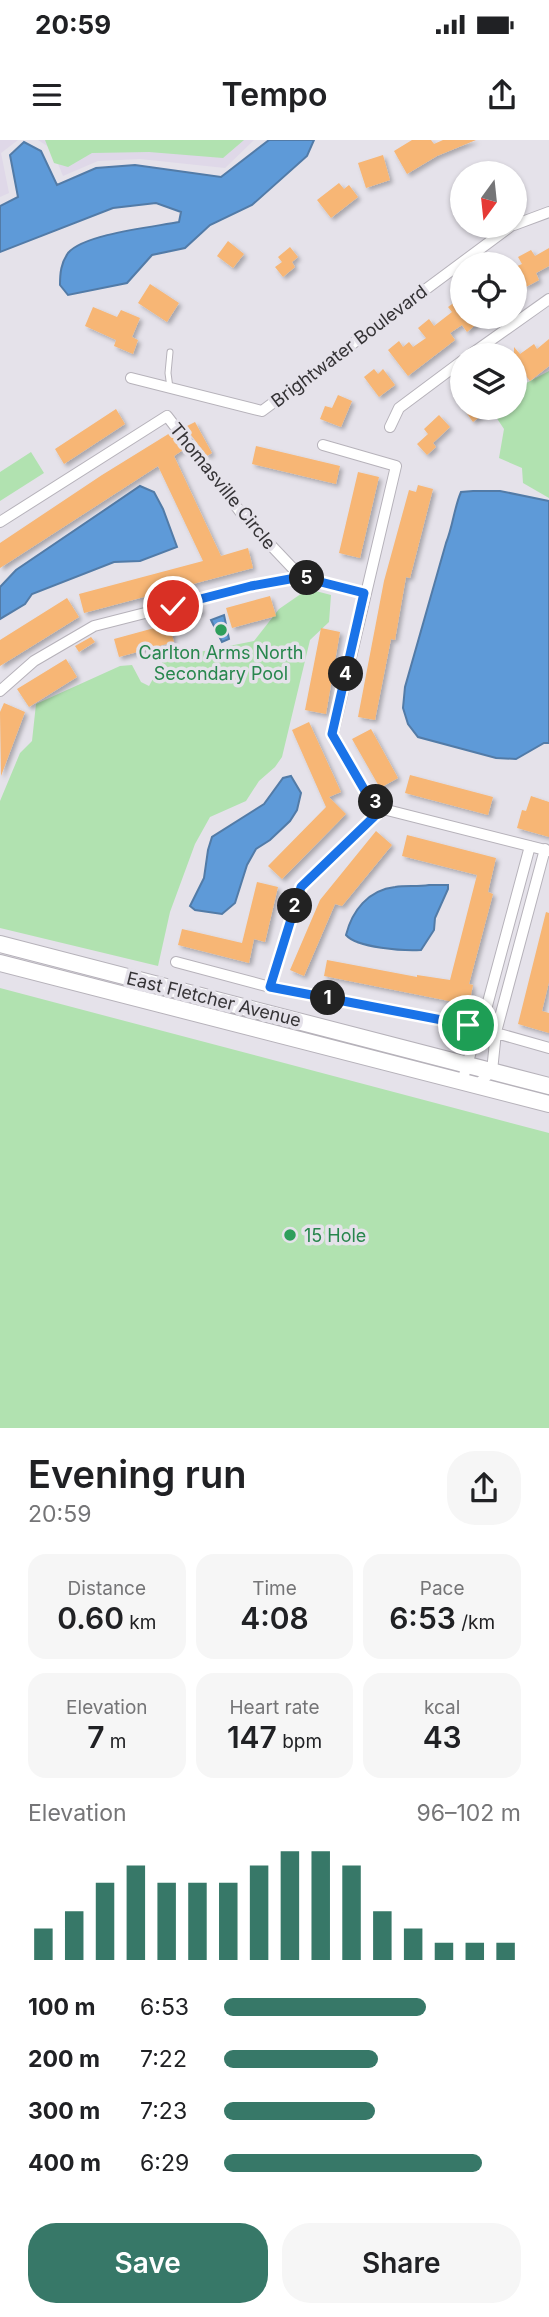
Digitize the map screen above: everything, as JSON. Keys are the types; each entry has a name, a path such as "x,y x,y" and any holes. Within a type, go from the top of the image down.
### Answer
{"main road":[{"name":"East Fletcher Avenue","path":"0,944 549,1086"},
{"name":"East Fletcher Avenue","path":"0,963 549,1104"}],"street":[{"name":"Brightwater Boulevard","path":"527,220 549,212"},
{"name":"Brightwater Boulevard","path":"131,378 262,411 495,238"},
{"path":"487,343 549,299"},
{"path":"390,427 398,408 450,370"},
{"name":"Thomasville Circle","path":"0,522 167,416 245,518 301,577"},
{"path":"323,445 396,466 332,734 368,796 383,808 547,850 496,1032 492,1071 469,1084 466,1064 481,1028 530,846"},
{"path":"0,691 34,661 94,626 251,586 301,577 364,593"},
{"path":"270,987 301,887 383,808"},
{"path":"176,962 270,987 481,1028 549,1048"}],"lane":[{"path":"170,352 170,388"},
{"path":"231,1022 236,1004"}],"shaded area":[{"path":"0,140 18,140 1,153 9,193 0,197"},
{"path":"38,140 254,140 225,168 140,159 98,161 63,176 52,149"}],"green space":[{"path":"45,140 244,140 223,158 149,152 92,153 68,167 54,163"},
{"path":"549,371 549,498 523,483 522,468 499,458 504,429 498,420 527,420 527,383"},
{"path":"31,452 44,473 0,501 0,472"},
{"path":"308,589 331,595 329,622 310,640 282,757 259,781 246,801 210,817 195,844 170,912 158,966 0,928 0,801 20,753 32,741 36,704 120,666 132,665 141,682 149,686 164,659 254,641 279,609"},
{"path":"0,988 549,1133 549,1428 0,1428"}],"water":[{"path":"269,140 314,140 307,156 252,205 210,225 185,248 152,255 127,283 68,295 60,285 61,268 68,253 76,246 103,236 179,222 181,212 156,203 113,208 0,252 0,206 18,197 10,155 24,142 41,151 57,185 96,168 135,165 221,177"},
{"path":"140,486 154,492 177,547 140,561 114,562 32,594 25,604 0,619 0,587 16,570"},
{"path":"500,491 549,501 549,743 544,743 516,759 496,758 418,737 408,724 403,708 405,687 459,498 461,492"},
{"name":"Carlton Arms North Secondary Pool","path":"224,615 229,639 222,642 211,620"},
{"path":"291,776 301,793 297,810 290,821 256,849 247,865 235,903 222,914 195,910 190,906 204,878 212,837 264,804 283,778"},
{"path":"448,885 448,889 435,918 434,930 421,950 370,946 346,935 357,910 377,892 395,887"}],"building":[{"path":"412,140 431,140 434,144 443,140 476,140 437,156 407,174 394,151"},
{"path":"383,155 390,180 366,188 358,163"},
{"path":"339,183 344,189 349,185 358,197 331,218 317,200"},
{"path":"228,241 244,254 233,268 217,256"},
{"path":"290,247 298,257 292,262 295,267 283,277 275,267 282,262 278,257"},
{"path":"549,248 549,266 536,273 539,280 527,286 527,252 531,250 535,256"},
{"path":"150,284 179,303 167,322 138,303"},
{"path":"93,307 117,317 121,310 140,318 132,337 138,340 133,354 114,346 116,340 85,326"},
{"path":"450,314 450,329 456,329 450,333 455,340 408,376 388,350 399,341 403,347 409,342 413,347 426,338 418,328 429,319 434,326"},
{"path":"549,339 549,366 530,381 527,377 527,349 534,344 537,349"},
{"path":"374,369 378,374 383,369 395,385 379,397 364,377"},
{"path":"338,395 352,401 341,427 320,419 325,406 332,408"},
{"path":"116,409 125,424 64,464 55,449"},
{"path":"439,415 450,427 433,443 436,447 427,455 417,444 428,434 424,429"},
{"path":"195,422 212,453 207,456 185,427"},
{"path":"170,433 183,450 174,456 221,556 248,548 253,568 84,613 79,594 203,561 158,466 0,568 0,543"},
{"path":"256,446 340,466 336,484 252,464"},
{"path":"358,472 379,477 360,558 339,553"},
{"path":"418,485 433,489 410,578 406,577 395,640 391,639 375,720 358,717 384,581 409,490 416,492"},
{"path":"270,596 276,616 232,628 226,608"},
{"path":"67,598 79,617 0,666 0,640"},
{"path":"201,607 202,612 181,618 179,612"},
{"path":"169,624 174,642 119,657 114,639"},
{"path":"321,628 340,632 326,714 305,710"},
{"path":"91,637 95,642 79,652 75,646"},
{"path":"66,659 77,677 29,707 17,689"},
{"path":"4,703 25,712 1,776 0,712"},
{"path":"309,722 341,792 329,797 346,814 282,879 268,866 326,807 292,730"},
{"path":"371,729 398,778 380,788 352,739"},
{"path":"410,775 493,797 488,815 405,793"},
{"path":"531,796 549,802 549,837 517,828 522,810 526,811"},
{"path":"376,831 392,845 342,906 335,904 304,976 290,970 320,900"},
{"path":"407,835 496,858 488,892 493,894 469,984 473,985 469,1005 324,976 327,960 417,977 450,980 477,875 402,856"},
{"path":"257,882 278,887 265,942 254,939 249,963 178,945 182,929 242,943"},
{"path":"546,912 549,913 549,982 542,1011 549,1013 549,1033 518,1024"}],"place":[{"name":"Carlton Arms North Secondary Pool","path":"221,630"},
{"name":"15 Hole","path":"290,1235"}],"route":[{"path":"173,606 251,586 301,577 364,593 332,734 368,796 383,808 301,887 270,987 468,1025"}]}
